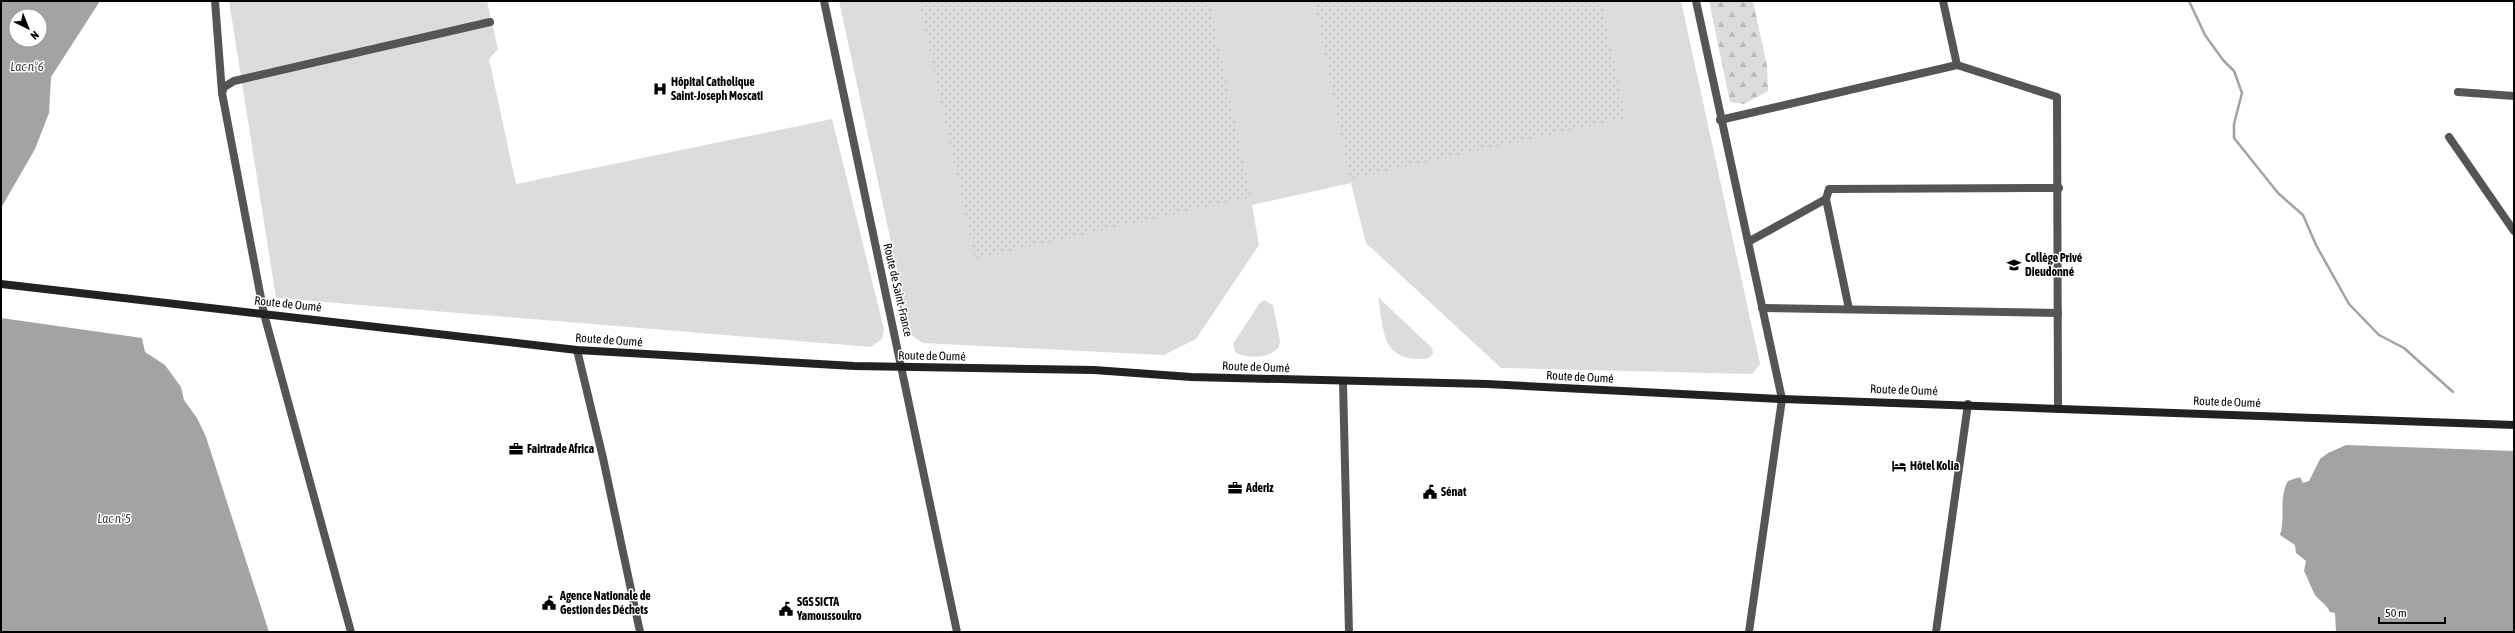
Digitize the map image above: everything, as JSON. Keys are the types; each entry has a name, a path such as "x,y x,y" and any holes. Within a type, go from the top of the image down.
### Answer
{"main road":[{"name":"Route de Oumé","path":"1,284 576,350 903,368 1094,370 1191,377 1343,382 1487,384 1782,399 1968,404 2514,425"}],"street":[{"path":"215,1 222,93 264,314 351,632"},
{"name":"Route de Saint-France","path":"824,1 881,273 903,368 957,632"},
{"path":"1696,1 1720,120 1782,399 1749,632"},
{"path":"1943,1 1957,65"},
{"path":"222,93 224,87 234,80 490,22"},
{"path":"1720,120 1957,65 2057,97 2059,188 2058,408"},
{"path":"2458,92 2514,96"},
{"path":"2448,137 2514,231"},
{"path":"1849,309 1826,199 1829,189 2059,188"},
{"path":"1748,242 1826,199"},
{"path":"1762,308 2058,313"},
{"path":"576,350 603,458 640,632"},
{"path":"1343,382 1349,632"},
{"path":"1936,632 1968,404"}],"green space":[{"path":"229,1 487,1 498,49 489,59 516,184 832,119 884,329 882,339 871,347 276,298"},
{"path":"839,1 1681,1 1760,364 1752,374 1501,368 1366,243 1351,183 1252,205 1259,245 1196,339 1164,355 923,343 911,335"},
{"path":"919,1 1209,1 1251,197 975,259"},
{"path":"1314,1 1601,1 1626,118 1350,179"},
{"path":"1709,1 1753,1 1767,66 1768,91 1744,104 1730,102"},
{"path":"1378,297 1432,348 1433,353 1430,357 1427,359 1418,359 1406,357 1397,353 1390,347 1383,330"},
{"path":"1264,300 1273,305 1280,341 1279,347 1275,351 1265,356 1252,357 1240,355 1235,352 1233,344 1259,304"}],"water":[{"name":"Lac n°6","path":"1,1 100,1 51,77 49,113 35,149 1,208"},
{"name":"Lac n°5","path":"1,318 142,338 145,352 165,365 181,387 184,400 197,418 206,437 269,632 1,632"},
{"path":"2346,445 2514,451 2514,632 2336,632 2335,613 2330,612 2315,595 2304,571 2306,561 2296,553 2295,545 2280,535 2282,528 2283,494 2288,481 2300,477 2303,483 2309,481 2320,459 2328,453"}],"waterway":[{"path":"2189,1 2205,35 2223,60 2234,71 2242,93 2234,124 2234,138 2278,193 2303,215 2316,245 2349,304 2379,335 2404,348 2453,392"}],"place":[{"name":"Hôpital Catholique Saint-Joseph Moscati","path":"660,89"},
{"name":"Collège Privé Dieudonné","path":"2014,265"},
{"name":"Fairtrade Africa","path":"516,449"},
{"name":"Hôtel Kolia","path":"1899,466"},
{"name":"Aderiz","path":"1235,488"},
{"name":"Sénat","path":"1430,492"},
{"name":"Agence Nationale de Gestion des Déchets","path":"549,603"},
{"name":"SGS SICTA Yamoussoukro","path":"786,609"}]}
